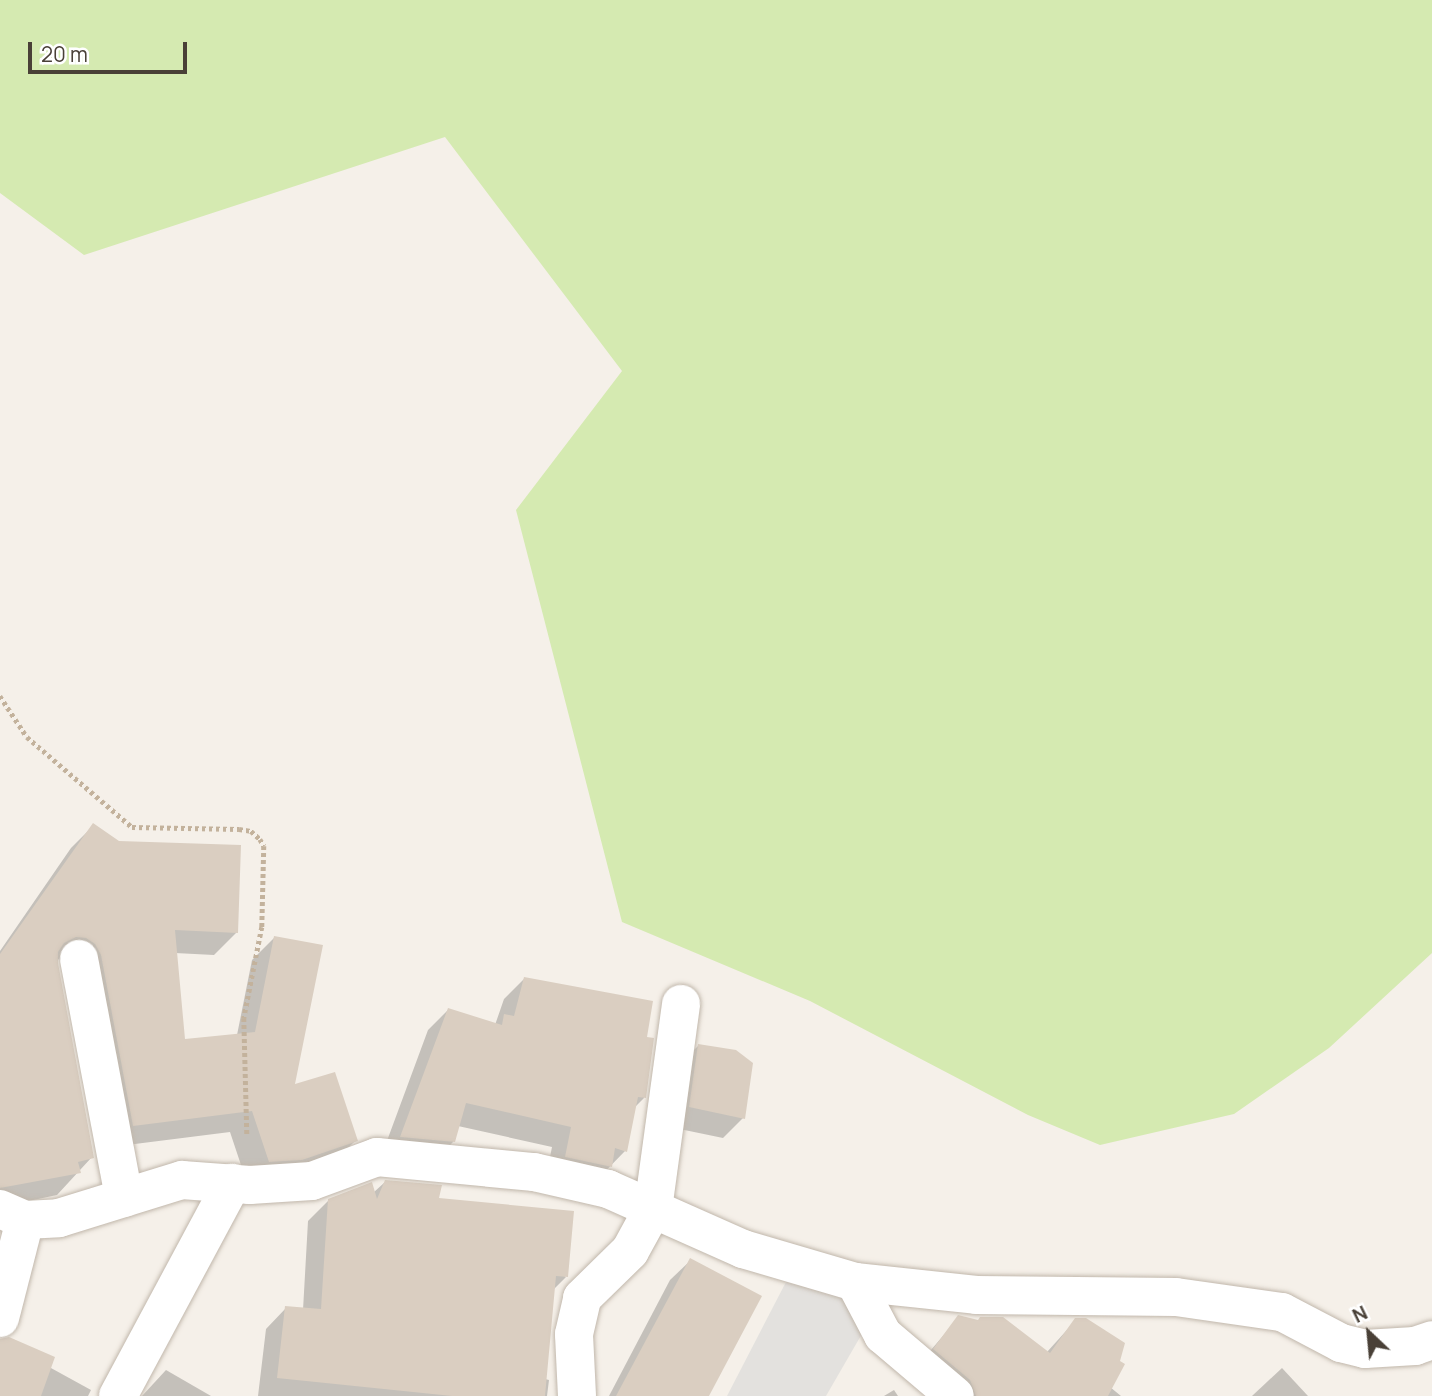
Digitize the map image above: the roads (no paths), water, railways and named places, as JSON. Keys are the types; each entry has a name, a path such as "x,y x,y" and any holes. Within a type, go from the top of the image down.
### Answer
{"street":[{"path":"79,959 124,1198"},
{"path":"577,1396 574,1335 582,1298 629,1251 653,1209 681,1004"},
{"path":"0,1318 13,1214 59,1218 182,1180 241,1184 312,1181 377,1157 534,1172 608,1189 743,1250 855,1282 976,1295 1176,1297 1282,1312 1341,1343 1365,1349 1415,1346 1432,1340"},
{"path":"118,1396 241,1184"},
{"path":"855,1282 883,1335 954,1396"}]}
